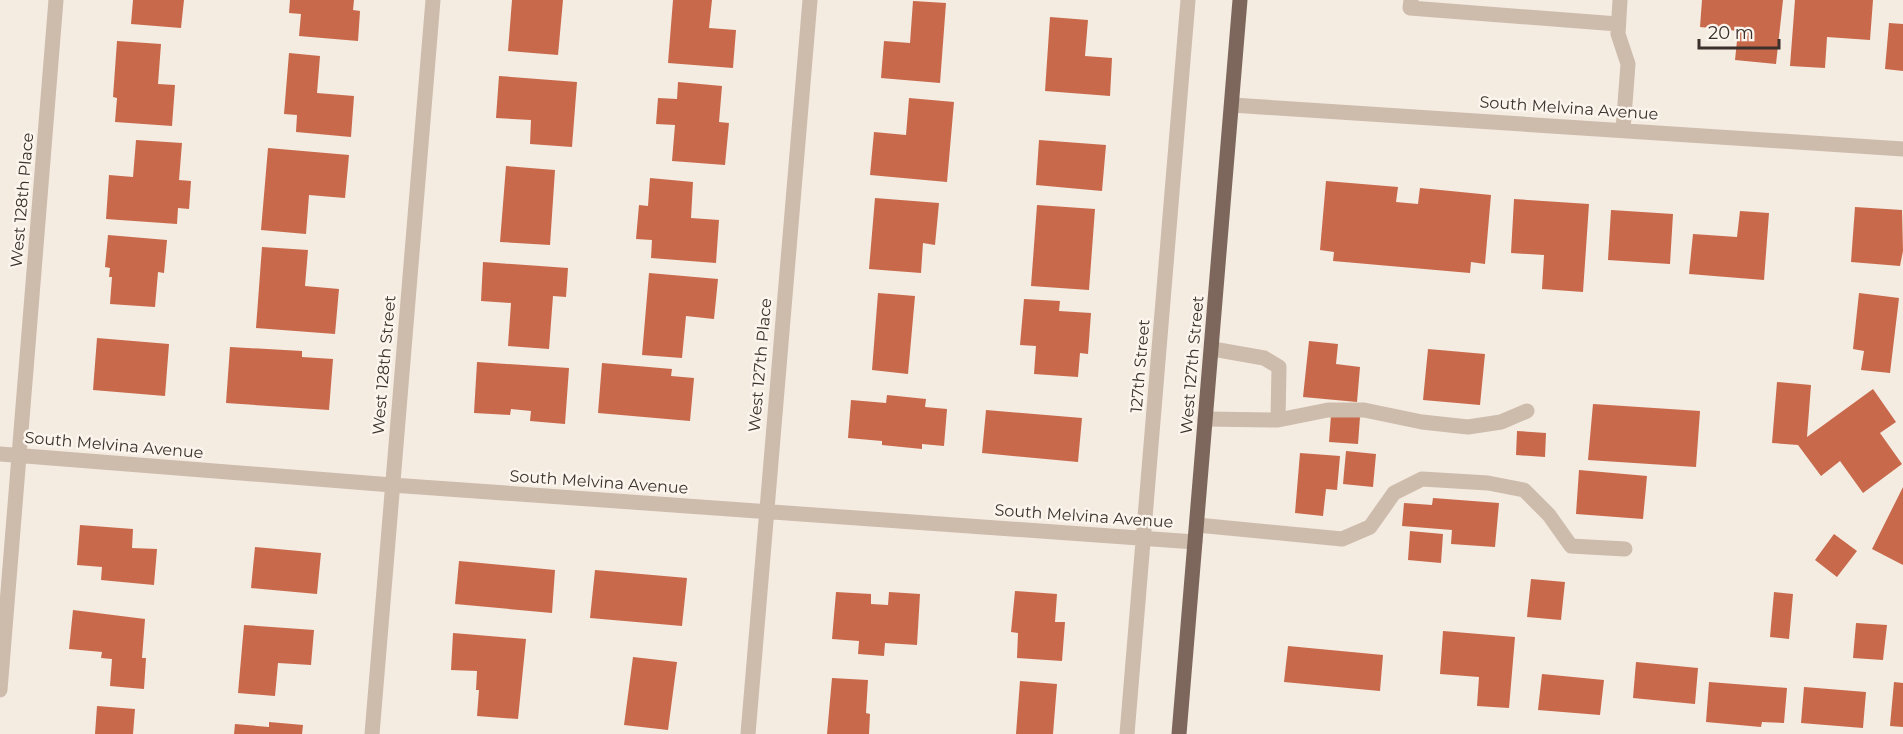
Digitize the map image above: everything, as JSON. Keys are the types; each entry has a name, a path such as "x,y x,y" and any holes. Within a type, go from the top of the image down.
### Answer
{"main road":[{"name":"West 127th Street","path":"1179,734 1205,419 1213,350 1240,0"}],"street":[{"name":"West 128th Place","path":"0,690 56,0"},
{"name":"West 128th Street","path":"372,734 433,0"},
{"name":"West 127th Place","path":"748,734 810,0"},
{"name":"127th Street","path":"1127,734 1188,0"},
{"path":"1411,0 1410,8 1618,24"},
{"path":"1620,0 1618,33 1628,64 1623,129"},
{"name":"South Melvina Avenue","path":"1232,105 1903,149"},
{"path":"1213,350 1264,358 1279,367 1278,420"},
{"path":"1205,419 1278,420 1328,411 1364,410 1422,422 1468,427 1501,422 1527,411"},
{"name":"South Melvina Avenue","path":"0,454 392,485 1196,542"},
{"path":"1197,525 1342,539 1370,527 1394,494 1422,480 1488,483 1524,490 1549,515 1571,546 1625,549"}],"building":[{"path":"133,0 184,0 181,28 131,24"},
{"path":"290,0 354,0 353,10 360,11 358,41 299,36 301,14 289,13"},
{"path":"512,0 563,0 558,55 508,51"},
{"path":"673,0 712,0 709,28 736,30 733,68 668,63"},
{"path":"1702,0 1783,0 1776,64 1735,60 1738,31 1700,27"},
{"path":"1795,0 1873,0 1870,40 1827,37 1825,68 1790,66"},
{"path":"913,1 946,3 940,83 881,78 884,41 910,43"},
{"path":"1050,17 1088,20 1085,56 1112,58 1110,96 1045,91"},
{"path":"1889,23 1903,24 1903,71 1885,69"},
{"path":"117,41 161,44 158,84 175,85 172,126 115,122 117,98 113,97"},
{"path":"289,53 320,56 317,93 354,96 351,137 296,132 297,115 284,114"},
{"path":"499,76 577,82 572,147 530,144 531,120 496,118"},
{"path":"678,82 722,86 719,122 729,123 725,165 672,161 675,125 656,124 658,98 677,99"},
{"path":"909,98 954,102 947,182 870,175 874,132 906,135"},
{"path":"136,140 182,143 179,180 191,181 189,209 178,208 177,224 106,219 109,175 133,177"},
{"path":"1039,140 1106,145 1102,191 1036,185"},
{"path":"268,148 349,155 345,198 309,195 306,234 261,230"},
{"path":"506,166 555,170 550,245 500,242"},
{"path":"650,178 693,182 691,218 719,220 716,263 651,258 652,240 636,239 639,205 648,206"},
{"path":"1326,181 1398,187 1396,202 1418,204 1420,188 1491,195 1485,264 1471,262 1470,273 1333,261 1334,252 1320,250"},
{"path":"875,198 939,203 935,245 923,243 921,273 869,269"},
{"path":"1514,199 1589,204 1583,292 1542,289 1544,255 1511,253"},
{"path":"1037,205 1095,209 1089,290 1031,286"},
{"path":"1855,207 1902,210 1903,251 1900,266 1851,262"},
{"path":"1611,210 1673,214 1670,264 1608,260"},
{"path":"1740,211 1769,213 1764,280 1689,274 1693,234 1737,237"},
{"path":"108,235 167,240 164,273 158,272 155,307 110,304 112,277 109,277 110,268 105,267"},
{"path":"262,247 308,250 305,286 339,289 335,334 256,328"},
{"path":"483,262 568,268 566,297 553,296 549,349 508,346 511,303 481,301"},
{"path":"649,273 718,279 714,319 686,316 682,358 642,355"},
{"path":"878,293 915,296 908,374 872,370"},
{"path":"1859,293 1899,298 1890,373 1861,370 1864,351 1853,349"},
{"path":"1024,299 1060,301 1059,311 1091,313 1088,354 1080,353 1078,377 1034,374 1036,346 1020,345"},
{"path":"97,338 169,344 165,396 93,390"},
{"path":"1309,341 1338,344 1336,364 1360,367 1357,402 1303,397"},
{"path":"230,347 302,351 302,357 333,359 329,410 226,403"},
{"path":"1428,349 1485,354 1480,405 1423,400"},
{"path":"477,362 569,368 565,424 530,421 531,411 511,409 510,415 474,413"},
{"path":"602,363 672,369 671,376 694,378 690,421 598,413"},
{"path":"1777,382 1811,385 1807,437 1873,389 1896,422 1880,433 1902,464 1863,493 1840,461 1821,476 1798,445 1772,443"},
{"path":"887,395 926,399 925,407 947,409 944,446 922,444 922,449 882,445 882,441 848,438 851,400 886,403"},
{"path":"1593,404 1700,411 1696,467 1588,460"},
{"path":"986,410 1082,418 1078,462 982,453"},
{"path":"1331,415 1360,417 1358,444 1329,442"},
{"path":"1517,431 1546,433 1545,457 1516,455"},
{"path":"1346,451 1376,454 1373,487 1343,484"},
{"path":"1300,453 1340,456 1337,490 1326,489 1323,516 1295,513"},
{"path":"1579,470 1647,476 1643,519 1576,514"},
{"path":"1903,487 1903,565 1872,549"},
{"path":"1433,498 1499,503 1495,547 1451,544 1452,530 1402,526 1404,503 1432,505"},
{"path":"80,525 133,529 132,548 157,549 154,585 101,580 102,567 77,565"},
{"path":"1410,531 1443,534 1441,563 1408,560"},
{"path":"1834,534 1857,551 1837,577 1815,560"},
{"path":"255,547 321,553 317,594 251,588"},
{"path":"459,561 555,570 552,613 455,604"},
{"path":"595,570 687,578 682,626 590,618"},
{"path":"1531,579 1565,582 1561,620 1527,617"},
{"path":"1015,591 1057,594 1055,622 1065,622 1062,661 1017,658 1018,633 1011,632"},
{"path":"836,592 871,594 871,604 888,605 889,592 920,594 917,645 885,643 884,656 858,654 859,641 832,639"},
{"path":"1774,592 1793,594 1789,639 1770,637"},
{"path":"73,610 145,619 142,658 146,658 144,689 110,686 112,659 101,658 102,652 69,649"},
{"path":"1856,623 1887,625 1883,660 1853,658"},
{"path":"244,625 314,630 311,665 278,663 275,696 238,693"},
{"path":"1443,631 1515,637 1509,708 1477,706 1479,677 1440,674"},
{"path":"453,633 526,639 518,719 477,716 479,690 476,690 477,671 451,670"},
{"path":"1288,646 1383,655 1380,691 1284,682"},
{"path":"633,657 677,662 668,730 624,725"},
{"path":"1636,662 1698,668 1695,704 1633,698"},
{"path":"1542,674 1604,680 1600,715 1538,710"},
{"path":"832,678 868,680 866,713 870,714 869,734 827,734"},
{"path":"1020,681 1057,684 1053,734 1016,734"},
{"path":"1709,682 1787,688 1784,723 1762,722 1761,727 1706,722"},
{"path":"1894,682 1903,683 1903,727 1890,726"},
{"path":"1804,687 1866,692 1863,728 1801,723"},
{"path":"97,706 135,709 133,734 95,734"},
{"path":"269,722 303,725 302,734 234,734 235,724 269,727"}]}
